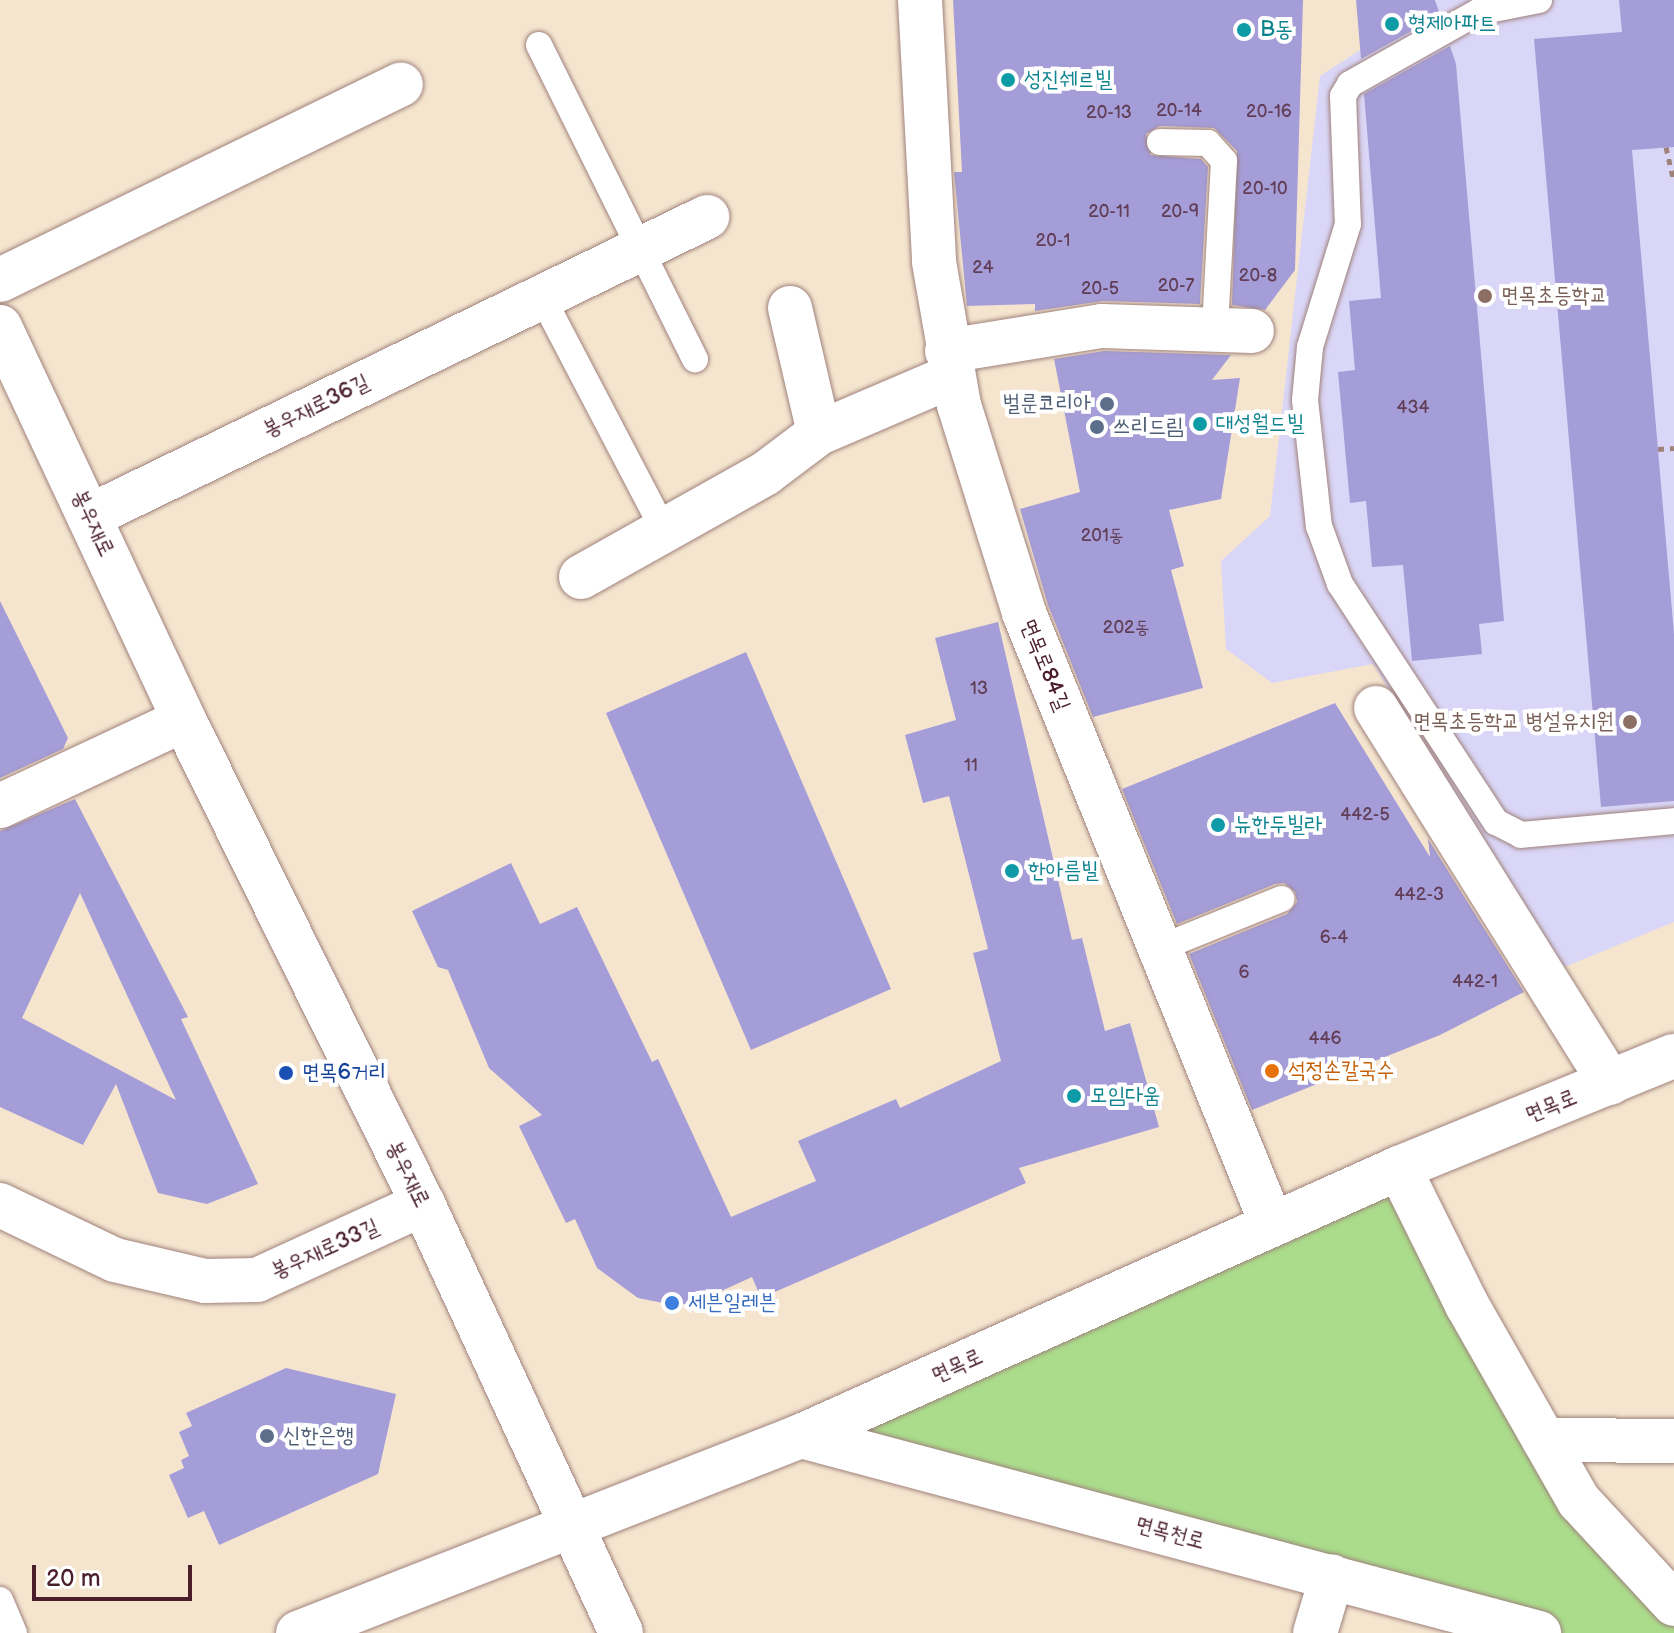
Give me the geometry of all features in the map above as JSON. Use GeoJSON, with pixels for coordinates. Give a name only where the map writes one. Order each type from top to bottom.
{"type":"FeatureCollection","features":[{"type":"Feature","properties":{"kind":"street","name":"면목로84길"},"geometry":{"type":"LineString","coordinates":[[920,0],[930,217],[950,363],[1024,613],[1272,1225]]}},
{"type":"Feature","properties":{"kind":"street"},"geometry":{"type":"LineString","coordinates":[[0,280],[401,84]]}},
{"type":"Feature","properties":{"kind":"street","name":"봉우재로36길"},"geometry":{"type":"LineString","coordinates":[[90,516],[707,217]]}},
{"type":"Feature","properties":{"kind":"street"},"geometry":{"type":"LineString","coordinates":[[790,308],[819,433]]}},
{"type":"Feature","properties":{"kind":"street","name":"봉우재로"},"geometry":{"type":"LineString","coordinates":[[0,327],[184,720],[423,1204],[569,1527],[621,1633]]}},
{"type":"Feature","properties":{"kind":"street"},"geometry":{"type":"LineString","coordinates":[[581,577],[766,473],[819,433],[950,363],[1091,327],[1233,330]]}},
{"type":"Feature","properties":{"kind":"street"},"geometry":{"type":"LineString","coordinates":[[1376,708],[1610,1083]]}},
{"type":"Feature","properties":{"kind":"street"},"geometry":{"type":"LineString","coordinates":[[0,806],[184,720]]}},
{"type":"Feature","properties":{"kind":"street","name":"면목로"},"geometry":{"type":"LineString","coordinates":[[298,1633],[801,1436],[1399,1168],[1674,1056]]}},
{"type":"Feature","properties":{"kind":"street"},"geometry":{"type":"LineString","coordinates":[[1399,1168],[1467,1305],[1579,1501],[1674,1604]]}},
{"type":"Feature","properties":{"kind":"street","name":"봉우재로33길"},"geometry":{"type":"LineString","coordinates":[[2,1210],[115,1260],[205,1281],[257,1280],[423,1204]]}},
{"type":"Feature","properties":{"kind":"street","name":"면목천로"},"geometry":{"type":"LineString","coordinates":[[801,1436],[1539,1633]]}},
{"type":"Feature","properties":{"kind":"street"},"geometry":{"type":"LineString","coordinates":[[1544,1440],[1674,1441]]}},
{"type":"Feature","properties":{"kind":"street"},"geometry":{"type":"LineString","coordinates":[[1315,1633],[1332,1576]]}},
{"type":"Feature","properties":{"kind":"lane"},"geometry":{"type":"LineString","coordinates":[[1539,0],[1478,12],[1350,84],[1343,96],[1348,224],[1310,347],[1305,400],[1317,515],[1322,544],[1340,584],[1496,822],[1521,835],[1674,821]]}},
{"type":"Feature","properties":{"kind":"lane"},"geometry":{"type":"LineString","coordinates":[[539,45],[695,359]]}},
{"type":"Feature","properties":{"kind":"lane"},"geometry":{"type":"LineString","coordinates":[[1160,142],[1208,143],[1224,161],[1233,330]]}},
{"type":"Feature","properties":{"kind":"lane"},"geometry":{"type":"LineString","coordinates":[[542,297],[664,530]]}},
{"type":"Feature","properties":{"kind":"lane"},"geometry":{"type":"LineString","coordinates":[[1160,948],[1281,899]]}},
{"type":"Feature","properties":{"kind":"lane"},"geometry":{"type":"LineString","coordinates":[[0,1600],[14,1633]]}},
{"type":"Feature","properties":{"kind":"path"},"geometry":{"type":"LineString","coordinates":[[1666,147],[1674,181]]}},
{"type":"Feature","properties":{"kind":"path"},"geometry":{"type":"LineString","coordinates":[[1658,449],[1674,448]]}},
{"type":"Feature","properties":{"kind":"shaded area","name":"면목초등학교"},"geometry":{"type":"Polygon","coordinates":[[[1437,0],[1674,0],[1674,922],[1562,968],[1373,664],[1272,683],[1226,649],[1221,561],[1270,516],[1320,76],[1437,0]]]}},
{"type":"Feature","properties":{"kind":"green space"},"geometry":{"type":"Polygon","coordinates":[[[1399,1168],[1544,1440],[1674,1604],[1674,1633],[1538,1633],[801,1436],[1399,1168]]]}},
{"type":"Feature","properties":{"kind":"building"},"geometry":{"type":"Polygon","coordinates":[[[953,0],[1303,0],[1295,270],[1265,310],[1232,305],[1237,151],[1214,128],[1160,126],[1146,134],[1151,155],[1201,159],[1208,167],[1200,304],[1103,301],[1035,311],[1035,304],[967,306],[954,172],[962,172],[953,0]]]}},
{"type":"Feature","properties":{"kind":"building","name":"형제아파트"},"geometry":{"type":"Polygon","coordinates":[[[1356,0],[1435,0],[1440,15],[1361,59],[1356,0]]]}},
{"type":"Feature","properties":{"kind":"building"},"geometry":{"type":"Polygon","coordinates":[[[1619,0],[1674,0],[1674,147],[1632,150],[1674,634],[1674,801],[1601,807],[1534,39],[1622,32],[1619,0]]]}},
{"type":"Feature","properties":{"kind":"building"},"geometry":{"type":"Polygon","coordinates":[[[1450,46],[1456,64],[1504,621],[1479,624],[1482,654],[1412,661],[1403,565],[1372,567],[1366,501],[1350,503],[1338,372],[1355,370],[1349,301],[1381,298],[1364,94],[1450,46]]]}},
{"type":"Feature","properties":{"kind":"building"},"geometry":{"type":"Polygon","coordinates":[[[1104,351],[1231,355],[1212,380],[1240,378],[1221,499],[1169,510],[1184,566],[1171,570],[1203,688],[1093,717],[1048,605],[1020,509],[1080,492],[1054,359],[1104,351]]]}},
{"type":"Feature","properties":{"kind":"building"},"geometry":{"type":"Polygon","coordinates":[[[0,601],[68,738],[63,749],[0,778],[0,601]]]}},
{"type":"Feature","properties":{"kind":"building"},"geometry":{"type":"Polygon","coordinates":[[[998,622],[1072,940],[1082,938],[1105,1031],[1130,1023],[1159,1127],[1019,1168],[1026,1183],[761,1298],[752,1277],[695,1303],[673,1305],[638,1298],[597,1268],[575,1219],[566,1223],[519,1126],[542,1115],[489,1068],[448,970],[438,967],[412,911],[511,863],[540,924],[577,907],[652,1062],[658,1059],[731,1217],[816,1181],[798,1141],[896,1099],[900,1108],[1001,1061],[973,953],[988,949],[949,796],[923,803],[905,735],[956,720],[935,638],[998,622]]]}},
{"type":"Feature","properties":{"kind":"building"},"geometry":{"type":"Polygon","coordinates":[[[746,652],[891,989],[751,1050],[606,713],[746,652]]]}},
{"type":"Feature","properties":{"kind":"building"},"geometry":{"type":"Polygon","coordinates":[[[1335,703],[1430,857],[1428,839],[1524,992],[1440,1035],[1252,1110],[1189,954],[1287,914],[1297,902],[1295,892],[1284,883],[1275,884],[1177,924],[1122,789],[1335,703]]]}},
{"type":"Feature","properties":{"kind":"building"},"geometry":{"type":"Polygon","coordinates":[[[75,799],[188,1017],[181,1019],[258,1184],[207,1204],[158,1193],[116,1084],[83,1145],[0,1107],[0,831],[75,799]],[[80,893],[22,1018],[176,1100],[80,893]]]}},
{"type":"Feature","properties":{"kind":"building"},"geometry":{"type":"Polygon","coordinates":[[[286,1368],[396,1394],[378,1474],[219,1545],[204,1511],[188,1518],[169,1475],[184,1468],[181,1460],[189,1456],[179,1432],[192,1426],[186,1413],[286,1368]]]}},
{"type":"Feature","properties":{"kind":"place","name":"형제아파트"},"geometry":{"type":"Point","coordinates":[1392,24]}},
{"type":"Feature","properties":{"kind":"place","name":"B동"},"geometry":{"type":"Point","coordinates":[1244,30]}},
{"type":"Feature","properties":{"kind":"place","name":"성진쉐르빌"},"geometry":{"type":"Point","coordinates":[1008,80]}},
{"type":"Feature","properties":{"kind":"place","name":"면목초등학교"},"geometry":{"type":"Point","coordinates":[1485,296]}},
{"type":"Feature","properties":{"kind":"place","name":"벌룬코리아"},"geometry":{"type":"Point","coordinates":[1107,404]}},
{"type":"Feature","properties":{"kind":"place","name":"대성월드빌"},"geometry":{"type":"Point","coordinates":[1200,424]}},
{"type":"Feature","properties":{"kind":"place","name":"쓰리드림"},"geometry":{"type":"Point","coordinates":[1097,427]}},
{"type":"Feature","properties":{"kind":"place","name":"면목초등학교 병설유치원"},"geometry":{"type":"Point","coordinates":[1630,722]}},
{"type":"Feature","properties":{"kind":"place","name":"뉴한두빌라"},"geometry":{"type":"Point","coordinates":[1218,825]}},
{"type":"Feature","properties":{"kind":"place","name":"한아름빌"},"geometry":{"type":"Point","coordinates":[1012,871]}},
{"type":"Feature","properties":{"kind":"place","name":"석정손칼국수"},"geometry":{"type":"Point","coordinates":[1272,1071]}},
{"type":"Feature","properties":{"kind":"place","name":"면목6거리"},"geometry":{"type":"Point","coordinates":[286,1073]}},
{"type":"Feature","properties":{"kind":"place","name":"모임다움"},"geometry":{"type":"Point","coordinates":[1074,1096]}},
{"type":"Feature","properties":{"kind":"place","name":"세븐일레븐"},"geometry":{"type":"Point","coordinates":[672,1303]}},
{"type":"Feature","properties":{"kind":"place","name":"신한은행"},"geometry":{"type":"Point","coordinates":[267,1436]}}]}
